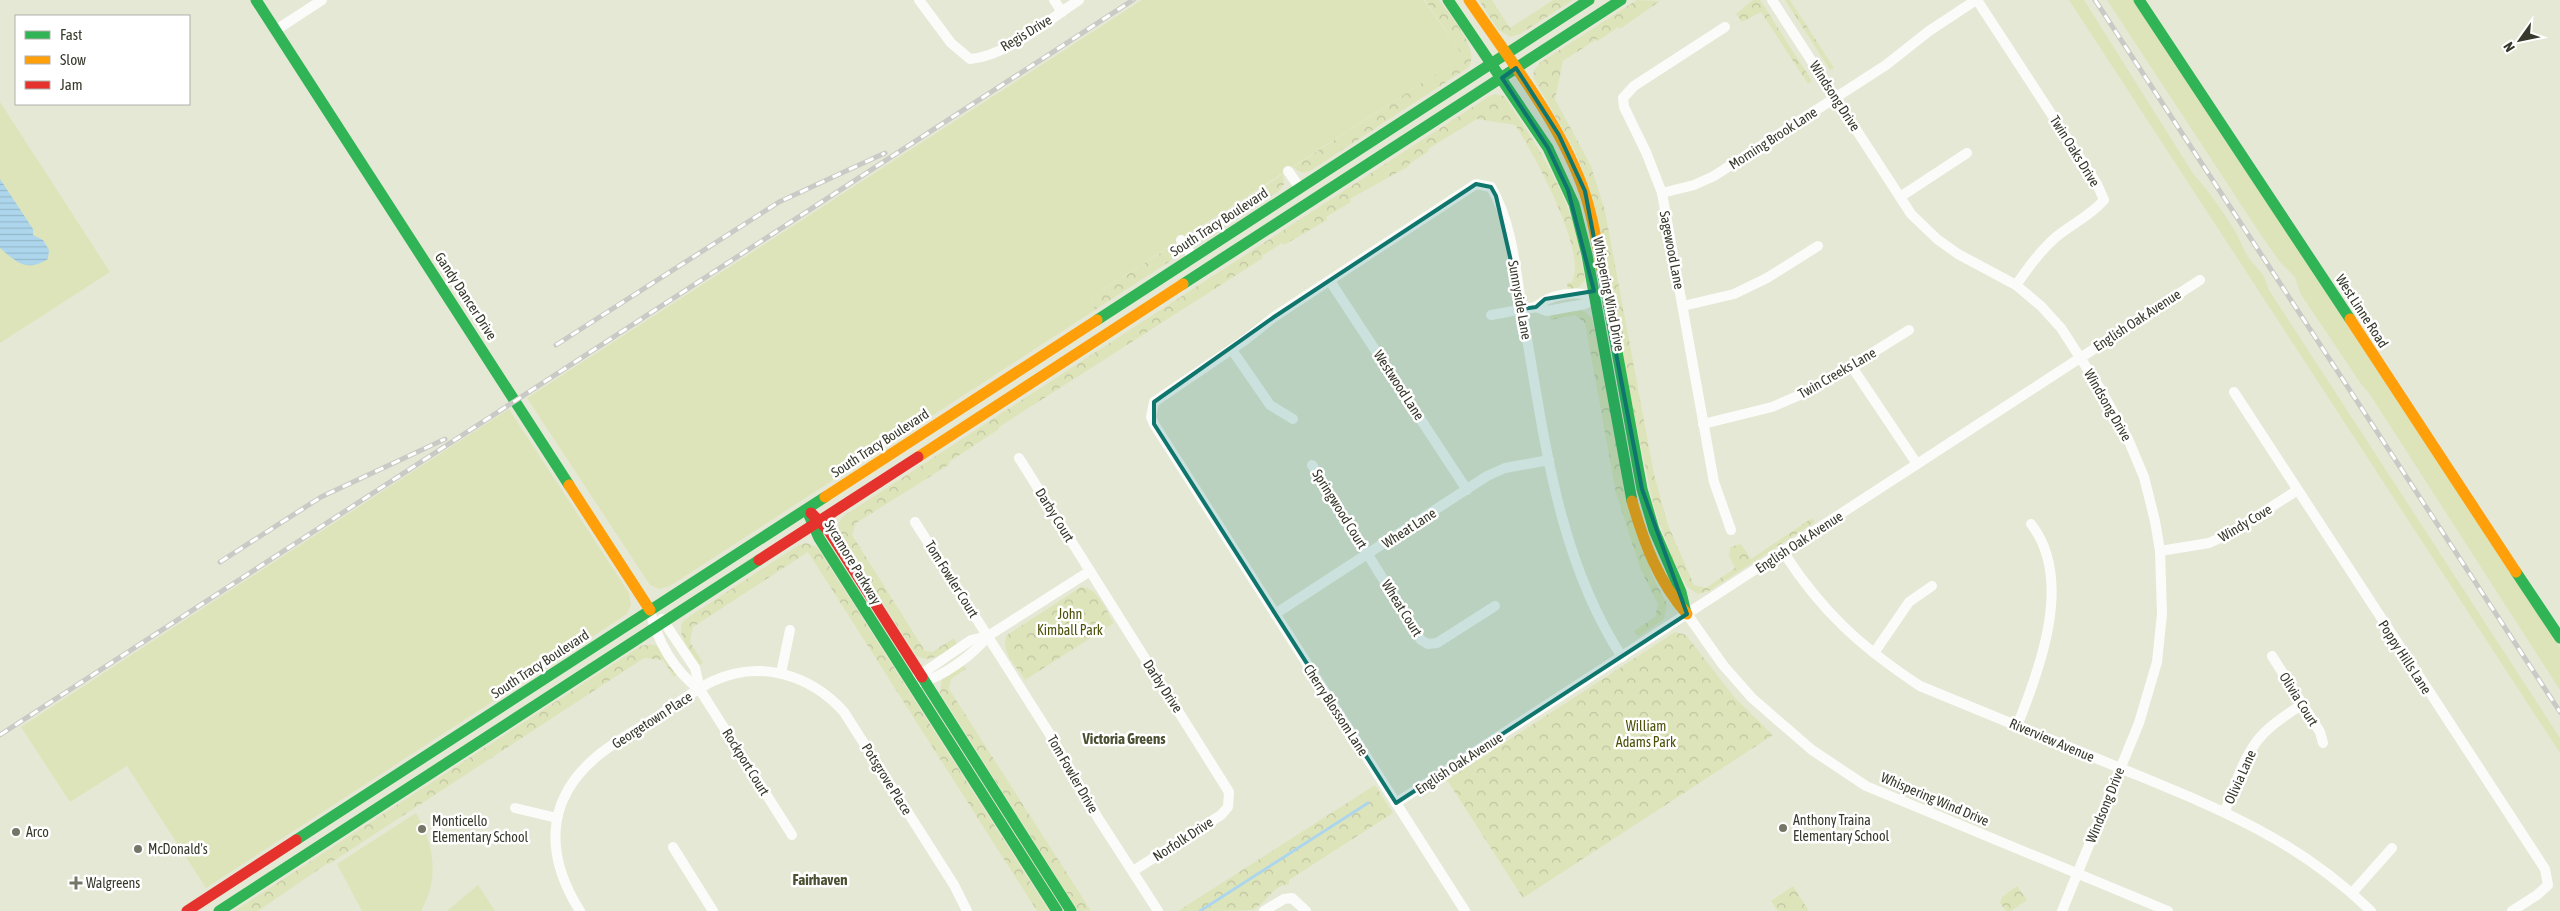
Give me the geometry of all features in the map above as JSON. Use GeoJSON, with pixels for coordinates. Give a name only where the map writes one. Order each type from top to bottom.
{"type":"FeatureCollection","features":[{"type":"Feature","properties":{"kind":"main road","name":"Gandy Dancer Drive"},"geometry":{"type":"LineString","coordinates":[[256,0],[650,610]]}},
{"type":"Feature","properties":{"kind":"main road","name":"Whispering Wind Drive"},"geometry":{"type":"LineString","coordinates":[[1448,0],[1548,148],[1568,190],[1585,242],[1628,480],[1635,509],[1670,598],[1686,614]]}},
{"type":"Feature","properties":{"kind":"main road","name":"Whispering Wind Drive"},"geometry":{"type":"LineString","coordinates":[[1469,0],[1559,135],[1581,180],[1594,225],[1642,490],[1662,552],[1681,592],[1686,614]]}},
{"type":"Feature","properties":{"kind":"main road","name":"South Tracy Boulevard"},"geometry":{"type":"LineString","coordinates":[[187,911],[1589,0]]}},
{"type":"Feature","properties":{"kind":"main road"},"geometry":{"type":"LineString","coordinates":[[219,911],[1621,0]]}},
{"type":"Feature","properties":{"kind":"main road","name":"West Linne Road"},"geometry":{"type":"LineString","coordinates":[[2139,0],[2560,638]]}},
{"type":"Feature","properties":{"kind":"main road","name":"Sycamore Parkway"},"geometry":{"type":"LineString","coordinates":[[806,508],[922,678],[1071,911]]}},
{"type":"Feature","properties":{"kind":"main road","name":"Sycamore Parkway"},"geometry":{"type":"LineString","coordinates":[[816,523],[912,684],[1057,911]]}},
{"type":"Feature","properties":{"kind":"street"},"geometry":{"type":"LineString","coordinates":[[276,30],[322,0]]}},
{"type":"Feature","properties":{"kind":"street","name":"Regis Drive"},"geometry":{"type":"LineString","coordinates":[[919,0],[951,43],[970,59],[982,58],[1022,39],[1079,0]]}},
{"type":"Feature","properties":{"kind":"street"},"geometry":{"type":"LineString","coordinates":[[1054,0],[1062,12]]}},
{"type":"Feature","properties":{"kind":"street","name":"Windsong Drive"},"geometry":{"type":"LineString","coordinates":[[1772,0],[1911,214],[1936,239],[1958,254],[2016,285],[2041,306],[2061,328],[2101,390],[2137,459],[2153,512],[2160,551],[2162,614],[2157,662],[2139,722],[2062,911]]}},
{"type":"Feature","properties":{"kind":"street","name":"Morning Brook Lane"},"geometry":{"type":"LineString","coordinates":[[1662,193],[1694,185],[1714,176],[1895,58],[1929,31],[1976,0]]}},
{"type":"Feature","properties":{"kind":"street","name":"Twin Oaks Drive"},"geometry":{"type":"LineString","coordinates":[[1976,0],[2097,184],[2104,200],[2093,213],[2057,236],[2042,250],[2016,285]]}},
{"type":"Feature","properties":{"kind":"street","name":"Sagewood Lane"},"geometry":{"type":"LineString","coordinates":[[1725,27],[1634,86],[1623,98],[1624,107],[1646,152],[1662,193],[1714,482],[1731,530]]}},
{"type":"Feature","properties":{"kind":"street"},"geometry":{"type":"LineString","coordinates":[[1900,197],[1967,154]]}},
{"type":"Feature","properties":{"kind":"street"},"geometry":{"type":"LineString","coordinates":[[1288,171],[1300,188]]}},
{"type":"Feature","properties":{"kind":"street","name":"Sunnyside Lane"},"geometry":{"type":"LineString","coordinates":[[1232,350],[1274,318],[1476,184],[1490,187],[1496,196],[1517,276],[1549,460],[1569,543],[1583,582],[1603,624],[1622,657]]}},
{"type":"Feature","properties":{"kind":"street"},"geometry":{"type":"LineString","coordinates":[[1181,240],[1193,258]]}},
{"type":"Feature","properties":{"kind":"street"},"geometry":{"type":"LineString","coordinates":[[1683,306],[1734,294],[1767,278],[1818,246]]}},
{"type":"Feature","properties":{"kind":"street","name":"English Oak Avenue"},"geometry":{"type":"LineString","coordinates":[[1396,803],[1686,614],[1784,553],[2200,280]]}},
{"type":"Feature","properties":{"kind":"street","name":"Westwood Lane"},"geometry":{"type":"LineString","coordinates":[[1330,281],[1467,490]]}},
{"type":"Feature","properties":{"kind":"street"},"geometry":{"type":"LineString","coordinates":[[1491,315],[1536,307],[1545,299],[1583,292],[1595,297],[1607,295]]}},
{"type":"Feature","properties":{"kind":"street","name":"Twin Creeks Lane"},"geometry":{"type":"LineString","coordinates":[[1703,424],[1772,407],[1814,389],[1909,330]]}},
{"type":"Feature","properties":{"kind":"street"},"geometry":{"type":"LineString","coordinates":[[1232,350],[1270,405],[1293,419]]}},
{"type":"Feature","properties":{"kind":"street","name":"Cherry Blossom Lane"},"geometry":{"type":"LineString","coordinates":[[1232,350],[1160,396],[1152,409],[1154,424],[1465,911]]}},
{"type":"Feature","properties":{"kind":"street"},"geometry":{"type":"LineString","coordinates":[[1852,367],[1917,464]]}},
{"type":"Feature","properties":{"kind":"street","name":"Poppy Hills Lane"},"geometry":{"type":"LineString","coordinates":[[2234,392],[2296,491],[2545,869],[2548,885],[2537,895],[2512,911]]}},
{"type":"Feature","properties":{"kind":"street","name":"Darby Court"},"geometry":{"type":"LineString","coordinates":[[1019,458],[1090,572]]}},
{"type":"Feature","properties":{"kind":"street","name":"Wheat Lane"},"geometry":{"type":"LineString","coordinates":[[1276,614],[1467,490],[1505,468],[1549,460]]}},
{"type":"Feature","properties":{"kind":"street","name":"Springwood Court"},"geometry":{"type":"LineString","coordinates":[[1312,465],[1368,554]]}},
{"type":"Feature","properties":{"kind":"street","name":"Windy Cove"},"geometry":{"type":"LineString","coordinates":[[2160,551],[2209,543],[2231,533],[2296,491]]}},
{"type":"Feature","properties":{"kind":"street","name":"Tom Fowler Court"},"geometry":{"type":"LineString","coordinates":[[915,522],[988,636]]}},
{"type":"Feature","properties":{"kind":"street"},"geometry":{"type":"LineString","coordinates":[[2017,726],[2036,679],[2045,644],[2051,588],[2046,550],[2040,536],[2031,524]]}},
{"type":"Feature","properties":{"kind":"street","name":"Riverview Avenue"},"geometry":{"type":"LineString","coordinates":[[1784,553],[1820,603],[1842,627],[1920,686],[2225,811],[2299,852],[2352,893],[2371,911]]}},
{"type":"Feature","properties":{"kind":"street","name":"Wheat Court"},"geometry":{"type":"LineString","coordinates":[[1368,554],[1421,640],[1428,644],[1437,643],[1495,606]]}},
{"type":"Feature","properties":{"kind":"street"},"geometry":{"type":"LineString","coordinates":[[912,684],[978,650],[988,636],[1090,572]]}},
{"type":"Feature","properties":{"kind":"street","name":"Darby Drive"},"geometry":{"type":"LineString","coordinates":[[1090,572],[1227,786],[1229,802]]}},
{"type":"Feature","properties":{"kind":"street"},"geometry":{"type":"LineString","coordinates":[[1874,653],[1909,602],[1932,586]]}},
{"type":"Feature","properties":{"kind":"street"},"geometry":{"type":"LineString","coordinates":[[650,610],[664,621],[695,668],[700,690]]}},
{"type":"Feature","properties":{"kind":"street"},"geometry":{"type":"LineString","coordinates":[[650,610],[654,628],[682,676],[700,690]]}},
{"type":"Feature","properties":{"kind":"street","name":"Whispering Wind Drive"},"geometry":{"type":"LineString","coordinates":[[1686,614],[1723,665],[1744,690],[1784,728],[1812,750],[1866,786],[2077,875],[2168,911]]}},
{"type":"Feature","properties":{"kind":"street"},"geometry":{"type":"LineString","coordinates":[[781,673],[790,630]]}},
{"type":"Feature","properties":{"kind":"street","name":"Tom Fowler Drive"},"geometry":{"type":"LineString","coordinates":[[988,636],[1158,911]]}},
{"type":"Feature","properties":{"kind":"street","name":"Olivia Court"},"geometry":{"type":"LineString","coordinates":[[2272,656],[2320,732],[2323,743]]}},
{"type":"Feature","properties":{"kind":"street","name":"Georgetown Place"},"geometry":{"type":"LineString","coordinates":[[557,818],[572,783],[596,756],[714,680],[734,674],[757,671],[781,673]]}},
{"type":"Feature","properties":{"kind":"street","name":"Potsgrove Place"},"geometry":{"type":"LineString","coordinates":[[781,673],[814,686],[844,712],[954,885],[967,911]]}},
{"type":"Feature","properties":{"kind":"street","name":"Rockport Court"},"geometry":{"type":"LineString","coordinates":[[700,690],[792,835]]}},
{"type":"Feature","properties":{"kind":"street","name":"Olivia Lane"},"geometry":{"type":"LineString","coordinates":[[2225,811],[2247,757],[2257,741],[2269,728],[2302,704]]}},
{"type":"Feature","properties":{"kind":"street","name":"Norfolk Drive"},"geometry":{"type":"LineString","coordinates":[[1133,871],[1221,815],[1229,802]]}},
{"type":"Feature","properties":{"kind":"street"},"geometry":{"type":"LineString","coordinates":[[515,808],[557,818],[555,831],[558,861],[567,888],[580,911]]}},
{"type":"Feature","properties":{"kind":"street"},"geometry":{"type":"LineString","coordinates":[[673,848],[713,911]]}},
{"type":"Feature","properties":{"kind":"street"},"geometry":{"type":"LineString","coordinates":[[2352,893],[2392,848]]}},
{"type":"Feature","properties":{"kind":"street"},"geometry":{"type":"LineString","coordinates":[[1264,911],[1277,902],[1292,898],[1306,911]]}},
{"type":"Feature","properties":{"kind":"highlighted area"},"geometry":{"type":"Polygon","coordinates":[[[1516,68],[1559,135],[1585,191],[1642,489],[1687,614],[1396,803],[1154,424],[1154,402],[1274,317],[1476,184],[1491,187],[1496,196],[1522,309],[1536,307],[1545,299],[1594,291],[1568,190],[1548,148],[1502,78],[1516,68]]]}},
{"type":"Feature","properties":{"kind":"green space"},"geometry":{"type":"Polygon","coordinates":[[[1142,0],[1424,0],[1461,53],[1460,58],[1090,298],[1095,310],[670,586],[659,589],[650,585],[527,398],[1142,0]]]}},
{"type":"Feature","properties":{"kind":"green space"},"geometry":{"type":"Polygon","coordinates":[[[1425,0],[1439,0],[1462,32],[1470,51],[1471,60],[1469,67],[1310,171],[1303,172],[1295,169],[1293,167],[1460,58],[1461,53],[1425,0]]]}},
{"type":"Feature","properties":{"kind":"green space"},"geometry":{"type":"Polygon","coordinates":[[[1479,0],[1492,0],[1510,28],[1553,0],[1573,0],[1520,34],[1510,37],[1498,30],[1479,0]]]}},
{"type":"Feature","properties":{"kind":"green space"},"geometry":{"type":"Polygon","coordinates":[[[1637,0],[1660,1],[1620,29],[1618,27],[1563,61],[1555,99],[1591,166],[1605,211],[1654,474],[1668,525],[1694,585],[1706,588],[1735,568],[1729,556],[1730,547],[1741,544],[1751,559],[1812,518],[1815,522],[1709,591],[1698,594],[1687,587],[1674,562],[1654,508],[1582,168],[1573,148],[1533,77],[1534,70],[1541,62],[1637,0]]]}},
{"type":"Feature","properties":{"kind":"green space"},"geometry":{"type":"Polygon","coordinates":[[[1753,0],[1760,0],[1812,81],[1808,84],[1761,12],[1742,22],[1736,14],[1753,0]]]}},
{"type":"Feature","properties":{"kind":"green space"},"geometry":{"type":"Polygon","coordinates":[[[1785,0],[1790,0],[1834,68],[1830,70],[1785,0]]]}},
{"type":"Feature","properties":{"kind":"green space"},"geometry":{"type":"Polygon","coordinates":[[[2069,0],[2084,0],[2194,175],[2226,217],[2247,255],[2263,275],[2269,290],[2560,738],[2560,753],[2069,0]]]}},
{"type":"Feature","properties":{"kind":"green space"},"geometry":{"type":"Polygon","coordinates":[[[2107,0],[2133,0],[2560,647],[2560,690],[2369,393],[2300,293],[2295,277],[2280,262],[2259,232],[2107,0]]]}},
{"type":"Feature","properties":{"kind":"green space"},"geometry":{"type":"Polygon","coordinates":[[[1495,94],[1504,96],[1551,171],[1566,203],[1576,235],[1585,280],[1579,287],[1568,291],[1567,283],[1572,282],[1575,268],[1566,226],[1545,179],[1523,138],[1515,125],[1477,119],[1428,149],[1429,151],[1409,164],[1409,166],[1350,199],[1351,202],[1326,217],[1327,220],[1284,245],[1282,243],[1262,256],[1263,258],[999,427],[999,429],[949,462],[950,464],[856,523],[852,535],[925,651],[932,652],[954,638],[957,644],[932,658],[927,659],[916,655],[838,533],[842,517],[1495,94]]]}},
{"type":"Feature","properties":{"kind":"green space"},"geometry":{"type":"Polygon","coordinates":[[[0,102],[110,272],[0,343],[0,102]]]}},
{"type":"Feature","properties":{"kind":"green space"},"geometry":{"type":"Polygon","coordinates":[[[1283,174],[1284,184],[1279,191],[1203,241],[1195,242],[1187,237],[1283,174]]]}},
{"type":"Feature","properties":{"kind":"green space"},"geometry":{"type":"Polygon","coordinates":[[[1176,243],[1177,254],[1172,260],[1095,310],[1090,298],[1176,243]]]}},
{"type":"Feature","properties":{"kind":"green space"},"geometry":{"type":"Polygon","coordinates":[[[1582,310],[1592,318],[1651,573],[1667,604],[1664,619],[1638,637],[1634,631],[1655,617],[1658,604],[1640,568],[1616,493],[1585,323],[1575,315],[1551,320],[1550,315],[1582,310]]]}},
{"type":"Feature","properties":{"kind":"green space"},"geometry":{"type":"Polygon","coordinates":[[[509,409],[629,593],[631,605],[627,614],[206,888],[127,766],[70,802],[21,727],[509,409]]]}},
{"type":"Feature","properties":{"kind":"green space"},"geometry":{"type":"Polygon","coordinates":[[[806,543],[817,547],[1049,911],[1037,911],[808,552],[693,627],[690,642],[703,663],[700,665],[685,643],[681,632],[684,620],[797,546],[806,543]]]}},
{"type":"Feature","properties":{"kind":"green space","name":"John Kimball Park"},"geometry":{"type":"Polygon","coordinates":[[[1081,587],[1087,588],[1097,595],[1114,623],[1025,680],[1005,647],[1007,635],[1081,587]]]}},
{"type":"Feature","properties":{"kind":"green space","name":"William Adams Park"},"geometry":{"type":"Polygon","coordinates":[[[1675,632],[1686,635],[1735,698],[1773,735],[1523,898],[1447,780],[1675,632]]]}},
{"type":"Feature","properties":{"kind":"green space"},"geometry":{"type":"Polygon","coordinates":[[[651,644],[660,647],[678,674],[674,677],[663,660],[644,658],[328,863],[258,911],[234,911],[641,646],[651,644]]]}},
{"type":"Feature","properties":{"kind":"green space"},"geometry":{"type":"Polygon","coordinates":[[[963,665],[966,669],[951,679],[949,689],[1091,911],[1078,911],[940,693],[942,680],[963,665]]]}},
{"type":"Feature","properties":{"kind":"green space"},"geometry":{"type":"Polygon","coordinates":[[[1375,785],[1393,813],[1289,880],[1289,884],[1278,888],[1257,907],[1252,910],[1178,911],[1375,785]]]}},
{"type":"Feature","properties":{"kind":"green space"},"geometry":{"type":"Polygon","coordinates":[[[416,813],[431,849],[433,873],[431,886],[421,911],[362,911],[337,864],[416,813]]]}},
{"type":"Feature","properties":{"kind":"green space"},"geometry":{"type":"Polygon","coordinates":[[[478,885],[495,911],[447,911],[478,885]]]}},
{"type":"Feature","properties":{"kind":"green space"},"geometry":{"type":"Polygon","coordinates":[[[1793,886],[1809,911],[1778,911],[1771,901],[1793,886]]]}},
{"type":"Feature","properties":{"kind":"green space"},"geometry":{"type":"Polygon","coordinates":[[[2017,886],[2027,900],[2011,911],[2006,911],[2000,903],[2002,897],[2017,886]]]}},
{"type":"Feature","properties":{"kind":"water"},"geometry":{"type":"Polygon","coordinates":[[[0,179],[33,229],[33,235],[43,240],[49,250],[48,259],[41,263],[34,265],[22,264],[0,248],[0,179]]]}},
{"type":"Feature","properties":{"kind":"waterway"},"geometry":{"type":"LineString","coordinates":[[1200,911],[1368,803]]}},
{"type":"Feature","properties":{"kind":"railway"},"geometry":{"type":"LineString","coordinates":[[0,735],[1133,0]]}},
{"type":"Feature","properties":{"kind":"railway"},"geometry":{"type":"LineString","coordinates":[[2095,0],[2560,712]]}},
{"type":"Feature","properties":{"kind":"railway"},"geometry":{"type":"LineString","coordinates":[[556,345],[779,202],[885,153]]}},
{"type":"Feature","properties":{"kind":"railway"},"geometry":{"type":"LineString","coordinates":[[220,562],[321,497],[445,439]]}},
{"type":"Feature","properties":{"kind":"traffic: fast"},"geometry":{"type":"LineString","coordinates":[[256,0],[569,485]]}},
{"type":"Feature","properties":{"kind":"traffic: fast"},"geometry":{"type":"LineString","coordinates":[[1448,0],[1548,148],[1574,204],[1587,255],[1632,501]]}},
{"type":"Feature","properties":{"kind":"traffic: fast"},"geometry":{"type":"LineString","coordinates":[[1097,320],[1589,0]]}},
{"type":"Feature","properties":{"kind":"traffic: fast"},"geometry":{"type":"LineString","coordinates":[[1183,284],[1621,0]]}},
{"type":"Feature","properties":{"kind":"traffic: fast"},"geometry":{"type":"LineString","coordinates":[[2139,0],[2350,319]]}},
{"type":"Feature","properties":{"kind":"traffic: fast"},"geometry":{"type":"LineString","coordinates":[[1602,269],[1642,489],[1654,530],[1681,592],[1686,613]]}},
{"type":"Feature","properties":{"kind":"traffic: fast"},"geometry":{"type":"LineString","coordinates":[[296,840],[825,497]]}},
{"type":"Feature","properties":{"kind":"traffic: fast"},"geometry":{"type":"LineString","coordinates":[[809,515],[819,538],[1057,911]]}},
{"type":"Feature","properties":{"kind":"traffic: fast"},"geometry":{"type":"LineString","coordinates":[[219,911],[759,560]]}},
{"type":"Feature","properties":{"kind":"traffic: fast"},"geometry":{"type":"LineString","coordinates":[[2516,572],[2560,638]]}},
{"type":"Feature","properties":{"kind":"traffic: fast"},"geometry":{"type":"LineString","coordinates":[[922,677],[1071,911]]}},
{"type":"Feature","properties":{"kind":"traffic: slow"},"geometry":{"type":"LineString","coordinates":[[1469,0],[1534,94],[1563,142],[1585,194],[1593,222],[1602,269]]}},
{"type":"Feature","properties":{"kind":"traffic: slow"},"geometry":{"type":"LineString","coordinates":[[918,457],[1183,284]]}},
{"type":"Feature","properties":{"kind":"traffic: slow"},"geometry":{"type":"LineString","coordinates":[[2350,319],[2516,572]]}},
{"type":"Feature","properties":{"kind":"traffic: slow"},"geometry":{"type":"LineString","coordinates":[[825,497],[1097,320]]}},
{"type":"Feature","properties":{"kind":"traffic: slow"},"geometry":{"type":"LineString","coordinates":[[569,485],[650,610]]}},
{"type":"Feature","properties":{"kind":"traffic: slow"},"geometry":{"type":"LineString","coordinates":[[1632,501],[1653,561],[1668,588],[1687,614]]}},
{"type":"Feature","properties":{"kind":"traffic: jam"},"geometry":{"type":"LineString","coordinates":[[759,560],[918,457]]}},
{"type":"Feature","properties":{"kind":"traffic: jam"},"geometry":{"type":"LineString","coordinates":[[811,513],[829,531],[922,677]]}},
{"type":"Feature","properties":{"kind":"traffic: jam"},"geometry":{"type":"LineString","coordinates":[[187,911],[296,840]]}},
{"type":"Feature","properties":{"kind":"place","name":"Anthony Traina Elementary School"},"geometry":{"type":"Point","coordinates":[1783,828]}},
{"type":"Feature","properties":{"kind":"place","name":"Monticello Elementary School"},"geometry":{"type":"Point","coordinates":[422,829]}},
{"type":"Feature","properties":{"kind":"place","name":"Arco"},"geometry":{"type":"Point","coordinates":[16,832]}},
{"type":"Feature","properties":{"kind":"place","name":"McDonald's"},"geometry":{"type":"Point","coordinates":[138,849]}},
{"type":"Feature","properties":{"kind":"place","name":"Walgreens"},"geometry":{"type":"Point","coordinates":[76,883]}},
{"type":"Feature","properties":{"kind":"district","name":"Victoria Greens"},"geometry":{"type":"Point","coordinates":[1124,739]}},
{"type":"Feature","properties":{"kind":"district","name":"Fairhaven"},"geometry":{"type":"Point","coordinates":[820,880]}}]}
